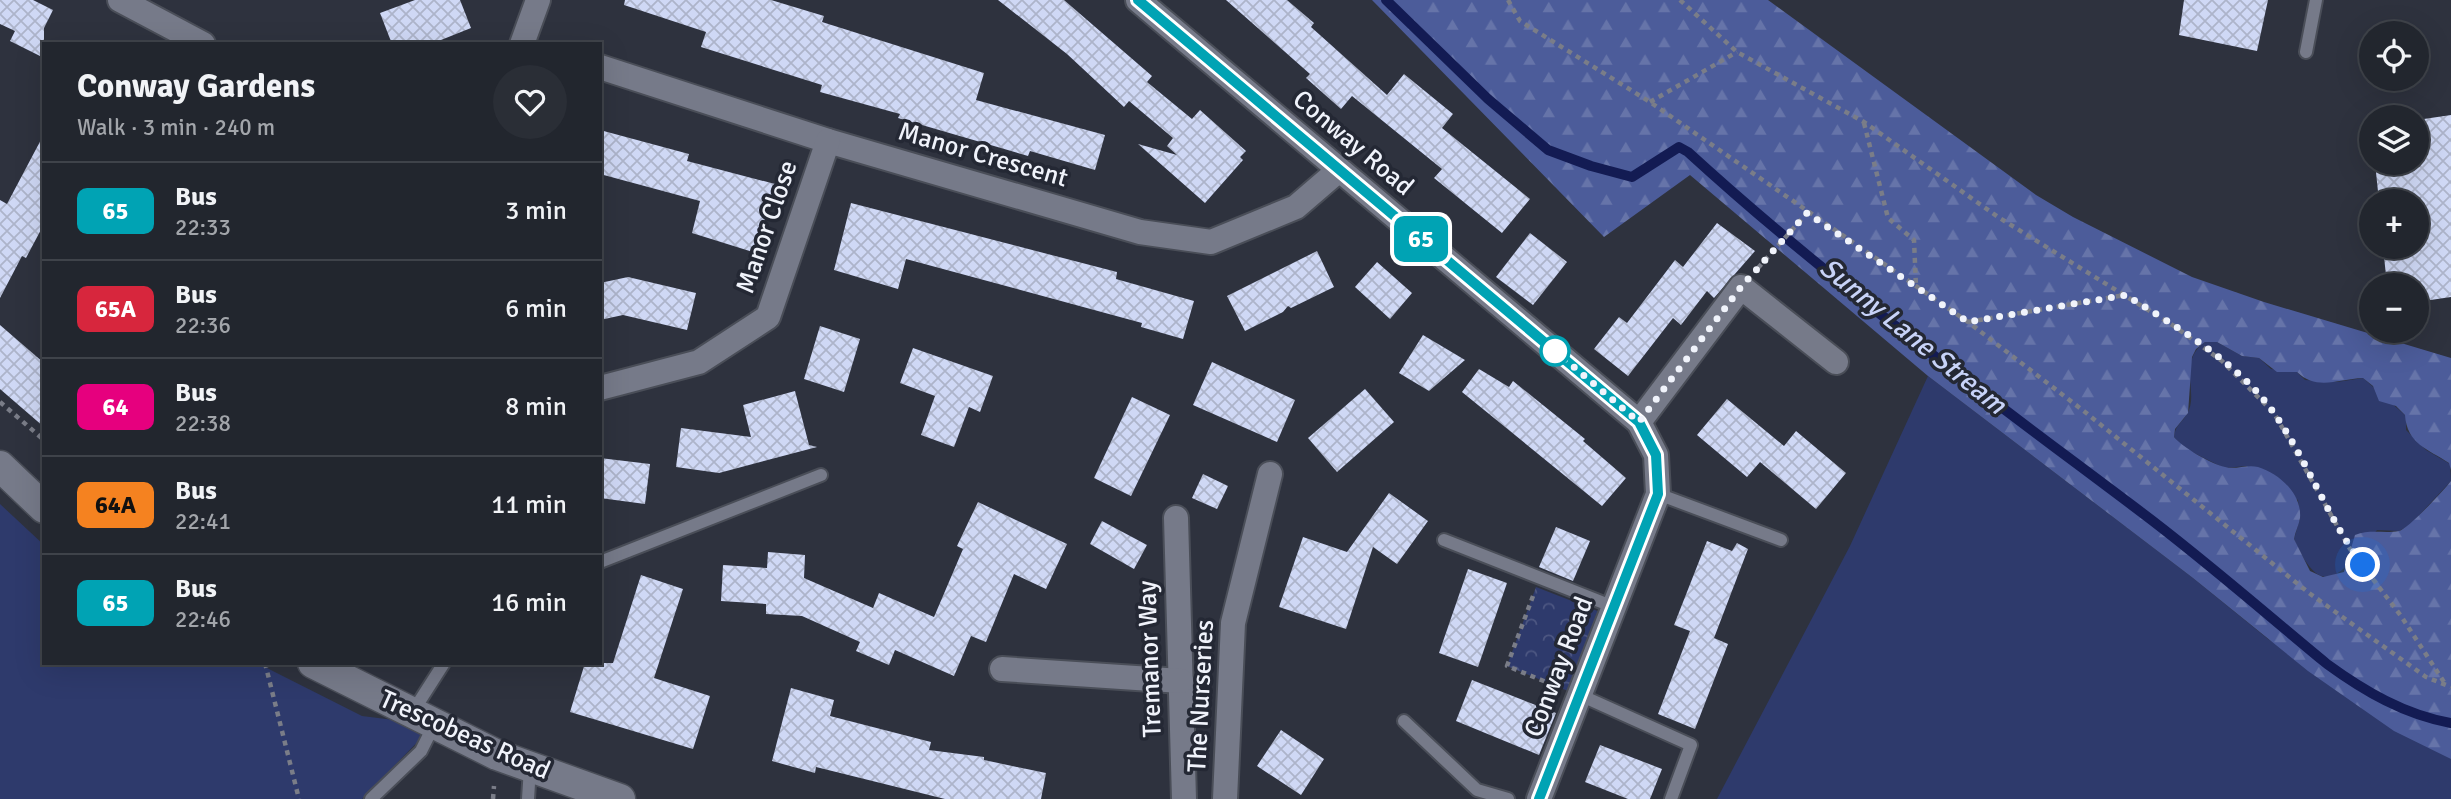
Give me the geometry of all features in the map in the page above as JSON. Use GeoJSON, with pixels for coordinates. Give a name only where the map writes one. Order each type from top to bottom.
{"type":"FeatureCollection","features":[{"type":"Feature","properties":{"kind":"street"},"geometry":{"type":"LineString","coordinates":[[120,0],[198,42]]}},
{"type":"Feature","properties":{"kind":"street"},"geometry":{"type":"LineString","coordinates":[[524,42],[538,0]]}},
{"type":"Feature","properties":{"kind":"street","name":"Conway Road"},"geometry":{"type":"LineString","coordinates":[[1138,0],[1639,422],[1656,455],[1658,494],[1539,799]]}},
{"type":"Feature","properties":{"kind":"street","name":"Manor Crescent"},"geometry":{"type":"LineString","coordinates":[[602,68],[828,141],[1140,232],[1211,243],[1296,207],[1339,170]]}},
{"type":"Feature","properties":{"kind":"street","name":"Manor Close"},"geometry":{"type":"LineString","coordinates":[[602,387],[699,362],[768,317],[828,141]]}},
{"type":"Feature","properties":{"kind":"street"},"geometry":{"type":"LineString","coordinates":[[1639,422],[1741,287],[1836,362]]}},
{"type":"Feature","properties":{"kind":"street"},"geometry":{"type":"LineString","coordinates":[[0,466],[42,506]]}},
{"type":"Feature","properties":{"kind":"street","name":"The Nurseries"},"geometry":{"type":"LineString","coordinates":[[1225,799],[1233,623],[1270,474]]}},
{"type":"Feature","properties":{"kind":"street","name":"Tremanor Way"},"geometry":{"type":"LineString","coordinates":[[1175,517],[1184,799]]}},
{"type":"Feature","properties":{"kind":"street","name":"Trescobeas Road"},"geometry":{"type":"LineString","coordinates":[[317,665],[422,719],[531,767],[620,799]]}},
{"type":"Feature","properties":{"kind":"street"},"geometry":{"type":"LineString","coordinates":[[1002,669],[1181,681]]}},
{"type":"Feature","properties":{"kind":"lane"},"geometry":{"type":"LineString","coordinates":[[2306,52],[2316,0]]}},
{"type":"Feature","properties":{"kind":"lane"},"geometry":{"type":"LineString","coordinates":[[602,561],[821,475]]}},
{"type":"Feature","properties":{"kind":"lane"},"geometry":{"type":"LineString","coordinates":[[1658,494],[1781,540]]}},
{"type":"Feature","properties":{"kind":"lane"},"geometry":{"type":"LineString","coordinates":[[1444,540],[1614,607]]}},
{"type":"Feature","properties":{"kind":"lane"},"geometry":{"type":"LineString","coordinates":[[371,799],[421,751],[422,719],[443,665]]}},
{"type":"Feature","properties":{"kind":"lane"},"geometry":{"type":"LineString","coordinates":[[1580,695],[1691,746],[1671,799]]}},
{"type":"Feature","properties":{"kind":"lane"},"geometry":{"type":"LineString","coordinates":[[1404,721],[1477,790],[1508,799]]}},
{"type":"Feature","properties":{"kind":"lane"},"geometry":{"type":"LineString","coordinates":[[528,799],[531,767]]}},
{"type":"Feature","properties":{"kind":"path"},"geometry":{"type":"LineString","coordinates":[[1508,0],[1520,21],[1650,102],[1968,322],[2085,412],[2309,593],[2426,677],[2451,686]]}},
{"type":"Feature","properties":{"kind":"path"},"geometry":{"type":"LineString","coordinates":[[1680,0],[1737,52],[1864,122],[1998,217],[2126,295],[2222,362],[2274,413],[2350,548],[2401,616],[2442,681],[2451,686]]}},
{"type":"Feature","properties":{"kind":"path"},"geometry":{"type":"LineString","coordinates":[[1650,102],[1737,52]]}},
{"type":"Feature","properties":{"kind":"path"},"geometry":{"type":"LineString","coordinates":[[1864,122],[1888,218],[1914,240],[1916,287]]}},
{"type":"Feature","properties":{"kind":"path"},"geometry":{"type":"LineString","coordinates":[[1741,287],[1807,213]]}},
{"type":"Feature","properties":{"kind":"path"},"geometry":{"type":"LineString","coordinates":[[1968,322],[2126,295]]}},
{"type":"Feature","properties":{"kind":"path"},"geometry":{"type":"LineString","coordinates":[[0,402],[42,438]]}},
{"type":"Feature","properties":{"kind":"path"},"geometry":{"type":"LineString","coordinates":[[1539,578],[1507,666],[1580,695]]}},
{"type":"Feature","properties":{"kind":"path"},"geometry":{"type":"LineString","coordinates":[[266,665],[299,799]]}},
{"type":"Feature","properties":{"kind":"green space"},"geometry":{"type":"Polygon","coordinates":[[[1372,0],[1768,0],[2036,195],[2073,217],[2192,277],[2359,330],[2359,343],[2401,343],[2451,358],[2451,470],[2449,463],[2414,439],[2405,415],[2396,406],[2379,401],[2373,386],[2363,378],[2320,383],[2297,372],[2277,372],[2259,358],[2242,356],[2217,342],[2205,342],[2196,349],[2192,357],[2188,413],[2175,429],[2174,437],[2205,459],[2229,468],[2258,467],[2288,486],[2300,509],[2294,539],[2310,571],[2323,577],[2344,572],[2355,535],[2404,529],[2451,481],[2451,759],[2394,731],[2308,671],[2193,578],[1928,376],[1690,175],[1604,237],[1372,0]]]}},
{"type":"Feature","properties":{"kind":"green space"},"geometry":{"type":"Polygon","coordinates":[[[2205,342],[2217,342],[2242,356],[2259,358],[2271,369],[2297,372],[2305,380],[2337,382],[2363,378],[2406,416],[2406,430],[2426,450],[2450,464],[2451,481],[2410,525],[2399,531],[2377,530],[2354,558],[2334,575],[2325,577],[2315,572],[2294,539],[2300,518],[2298,500],[2246,466],[2225,468],[2182,447],[2174,437],[2190,406],[2192,359],[2196,350],[2205,342]]]}},
{"type":"Feature","properties":{"kind":"green space"},"geometry":{"type":"Polygon","coordinates":[[[1928,376],[2193,578],[2268,639],[2451,759],[2451,799],[1717,799],[1850,546],[1928,376]]]}},
{"type":"Feature","properties":{"kind":"green space"},"geometry":{"type":"Polygon","coordinates":[[[0,504],[42,543],[42,665],[261,665],[362,716],[434,725],[362,799],[0,799],[0,504]]]}},
{"type":"Feature","properties":{"kind":"green space"},"geometry":{"type":"Polygon","coordinates":[[[1536,587],[1600,612],[1568,691],[1507,666],[1536,587]]]}},
{"type":"Feature","properties":{"kind":"building"},"geometry":{"type":"Polygon","coordinates":[[[0,0],[33,0],[53,10],[44,28],[42,57],[10,41],[15,31],[0,24],[0,0]]]}},
{"type":"Feature","properties":{"kind":"building"},"geometry":{"type":"Polygon","coordinates":[[[415,0],[460,0],[471,28],[436,42],[391,42],[380,13],[415,0]]]}},
{"type":"Feature","properties":{"kind":"building"},"geometry":{"type":"Polygon","coordinates":[[[625,0],[771,0],[824,16],[822,22],[984,73],[976,100],[1105,135],[1095,170],[1030,151],[1028,156],[898,118],[900,114],[820,92],[822,85],[701,47],[706,32],[624,5],[625,0]]]}},
{"type":"Feature","properties":{"kind":"building"},"geometry":{"type":"Polygon","coordinates":[[[998,0],[1064,0],[1152,76],[1147,82],[1192,119],[1200,110],[1246,151],[1240,157],[1243,160],[1205,203],[1138,144],[1177,155],[1167,146],[1173,138],[1129,101],[1124,107],[1067,54],[998,0]]]}},
{"type":"Feature","properties":{"kind":"building"},"geometry":{"type":"Polygon","coordinates":[[[1226,0],[1287,0],[1314,23],[1311,27],[1387,95],[1404,74],[1453,114],[1442,128],[1530,199],[1502,233],[1434,178],[1442,169],[1352,96],[1341,109],[1306,78],[1310,74],[1226,0]]]}},
{"type":"Feature","properties":{"kind":"building"},"geometry":{"type":"Polygon","coordinates":[[[2184,0],[2268,0],[2257,51],[2179,35],[2184,0]]]}},
{"type":"Feature","properties":{"kind":"building"},"geometry":{"type":"Polygon","coordinates":[[[2451,115],[2451,297],[2429,300],[2429,273],[2386,273],[2384,259],[2429,259],[2429,189],[2378,189],[2376,175],[2429,175],[2429,118],[2451,115]]]}},
{"type":"Feature","properties":{"kind":"building"},"geometry":{"type":"Polygon","coordinates":[[[602,131],[689,154],[687,161],[775,184],[756,253],[692,233],[700,201],[602,175],[602,131]]]}},
{"type":"Feature","properties":{"kind":"building"},"geometry":{"type":"Polygon","coordinates":[[[42,138],[42,228],[26,258],[22,256],[0,298],[0,200],[7,204],[42,138]]]}},
{"type":"Feature","properties":{"kind":"building"},"geometry":{"type":"Polygon","coordinates":[[[851,203],[1117,272],[1116,279],[1194,301],[1183,339],[1141,327],[1142,323],[906,259],[898,289],[834,270],[851,203]]]}},
{"type":"Feature","properties":{"kind":"building"},"geometry":{"type":"Polygon","coordinates":[[[1717,223],[1755,251],[1714,298],[1707,291],[1681,325],[1673,318],[1628,376],[1594,349],[1619,317],[1627,323],[1675,260],[1683,267],[1717,223]]]}},
{"type":"Feature","properties":{"kind":"building"},"geometry":{"type":"Polygon","coordinates":[[[1530,233],[1567,262],[1533,305],[1496,277],[1530,233]]]}},
{"type":"Feature","properties":{"kind":"building"},"geometry":{"type":"Polygon","coordinates":[[[1317,251],[1334,287],[1291,308],[1288,306],[1283,312],[1245,331],[1227,296],[1317,251]]]}},
{"type":"Feature","properties":{"kind":"building"},"geometry":{"type":"Polygon","coordinates":[[[1377,262],[1412,293],[1390,319],[1355,287],[1377,262]]]}},
{"type":"Feature","properties":{"kind":"building"},"geometry":{"type":"Polygon","coordinates":[[[628,277],[696,293],[687,330],[623,315],[602,320],[602,283],[628,277]]]}},
{"type":"Feature","properties":{"kind":"building"},"geometry":{"type":"Polygon","coordinates":[[[0,325],[42,361],[42,425],[0,389],[0,325]]]}},
{"type":"Feature","properties":{"kind":"building"},"geometry":{"type":"Polygon","coordinates":[[[820,326],[860,339],[844,392],[804,379],[820,326]]]}},
{"type":"Feature","properties":{"kind":"building"},"geometry":{"type":"Polygon","coordinates":[[[1423,335],[1465,360],[1429,391],[1399,373],[1423,335]]]}},
{"type":"Feature","properties":{"kind":"building"},"geometry":{"type":"Polygon","coordinates":[[[913,348],[993,376],[980,412],[969,407],[954,447],[921,435],[935,396],[900,383],[913,348]]]}},
{"type":"Feature","properties":{"kind":"building"},"geometry":{"type":"Polygon","coordinates":[[[1212,362],[1295,400],[1277,442],[1193,405],[1212,362]]]}},
{"type":"Feature","properties":{"kind":"building"},"geometry":{"type":"Polygon","coordinates":[[[1479,369],[1509,387],[1513,381],[1585,439],[1583,441],[1626,478],[1602,506],[1462,392],[1479,369]]]}},
{"type":"Feature","properties":{"kind":"building"},"geometry":{"type":"Polygon","coordinates":[[[1365,389],[1394,422],[1337,472],[1308,438],[1365,389]]]}},
{"type":"Feature","properties":{"kind":"building"},"geometry":{"type":"Polygon","coordinates":[[[795,391],[809,445],[817,447],[719,473],[676,467],[681,428],[751,437],[743,405],[795,391]]]}},
{"type":"Feature","properties":{"kind":"building"},"geometry":{"type":"Polygon","coordinates":[[[1132,397],[1170,415],[1131,496],[1094,478],[1132,397]]]}},
{"type":"Feature","properties":{"kind":"building"},"geometry":{"type":"Polygon","coordinates":[[[1727,399],[1784,446],[1796,431],[1846,473],[1816,509],[1760,462],[1747,477],[1697,435],[1727,399]]]}},
{"type":"Feature","properties":{"kind":"building"},"geometry":{"type":"Polygon","coordinates":[[[602,458],[650,464],[645,504],[602,498],[602,458]]]}},
{"type":"Feature","properties":{"kind":"building"},"geometry":{"type":"Polygon","coordinates":[[[1203,474],[1228,486],[1217,509],[1192,498],[1203,474]]]}},
{"type":"Feature","properties":{"kind":"building"},"geometry":{"type":"Polygon","coordinates":[[[1389,493],[1428,521],[1397,564],[1373,547],[1346,629],[1279,607],[1303,537],[1347,552],[1389,493]]]}},
{"type":"Feature","properties":{"kind":"building"},"geometry":{"type":"Polygon","coordinates":[[[978,502],[1067,544],[1046,589],[1014,574],[986,642],[971,636],[954,676],[895,650],[889,665],[856,651],[860,642],[802,616],[766,614],[766,604],[721,601],[723,565],[767,568],[768,552],[805,555],[804,578],[873,608],[879,593],[934,617],[963,549],[957,546],[978,502]]]}},
{"type":"Feature","properties":{"kind":"building"},"geometry":{"type":"Polygon","coordinates":[[[1102,521],[1147,545],[1134,569],[1090,544],[1102,521]]]}},
{"type":"Feature","properties":{"kind":"building"},"geometry":{"type":"Polygon","coordinates":[[[1556,527],[1590,541],[1573,581],[1539,567],[1556,527]]]}},
{"type":"Feature","properties":{"kind":"building"},"geometry":{"type":"Polygon","coordinates":[[[1707,541],[1732,551],[1737,543],[1748,549],[1714,638],[1728,644],[1695,729],[1658,714],[1690,631],[1674,625],[1707,541]]]}},
{"type":"Feature","properties":{"kind":"building"},"geometry":{"type":"Polygon","coordinates":[[[1468,569],[1507,583],[1478,667],[1439,653],[1468,569]]]}},
{"type":"Feature","properties":{"kind":"building"},"geometry":{"type":"Polygon","coordinates":[[[641,575],[683,589],[654,678],[710,696],[693,749],[570,712],[584,665],[613,663],[641,575]]]}},
{"type":"Feature","properties":{"kind":"building"},"geometry":{"type":"Polygon","coordinates":[[[1472,680],[1556,713],[1539,755],[1456,721],[1472,680]]]}},
{"type":"Feature","properties":{"kind":"building"},"geometry":{"type":"Polygon","coordinates":[[[791,688],[834,700],[830,716],[931,742],[929,750],[984,757],[984,760],[1046,773],[1041,799],[945,799],[816,767],[815,773],[772,761],[791,688]]]}},
{"type":"Feature","properties":{"kind":"building"},"geometry":{"type":"Polygon","coordinates":[[[1281,730],[1324,759],[1301,795],[1257,766],[1281,730]]]}},
{"type":"Feature","properties":{"kind":"building"},"geometry":{"type":"Polygon","coordinates":[[[1600,745],[1662,769],[1650,799],[1628,799],[1585,782],[1600,745]]]}},
{"type":"Feature","properties":{"kind":"waterway","name":"Sunny Lane Stream"},"geometry":{"type":"LineString","coordinates":[[1386,0],[1488,99],[1548,150],[1632,177],[1679,147],[1688,152],[1854,293],[2165,530],[2327,664],[2386,701],[2417,714],[2451,723]]}},
{"type":"Feature","properties":{"kind":"bus line","name":"65"},"geometry":{"type":"LineString","coordinates":[[1138,0],[1639,422],[1656,455],[1658,494],[1539,799]]}},
{"type":"Feature","properties":{"kind":"route"},"geometry":{"type":"LineString","coordinates":[[1555,351],[1553,350],[1639,422],[1741,287],[1807,213],[1968,322],[2126,295],[2222,362],[2274,413],[2301,456],[2350,548],[2363,565]]}}]}
